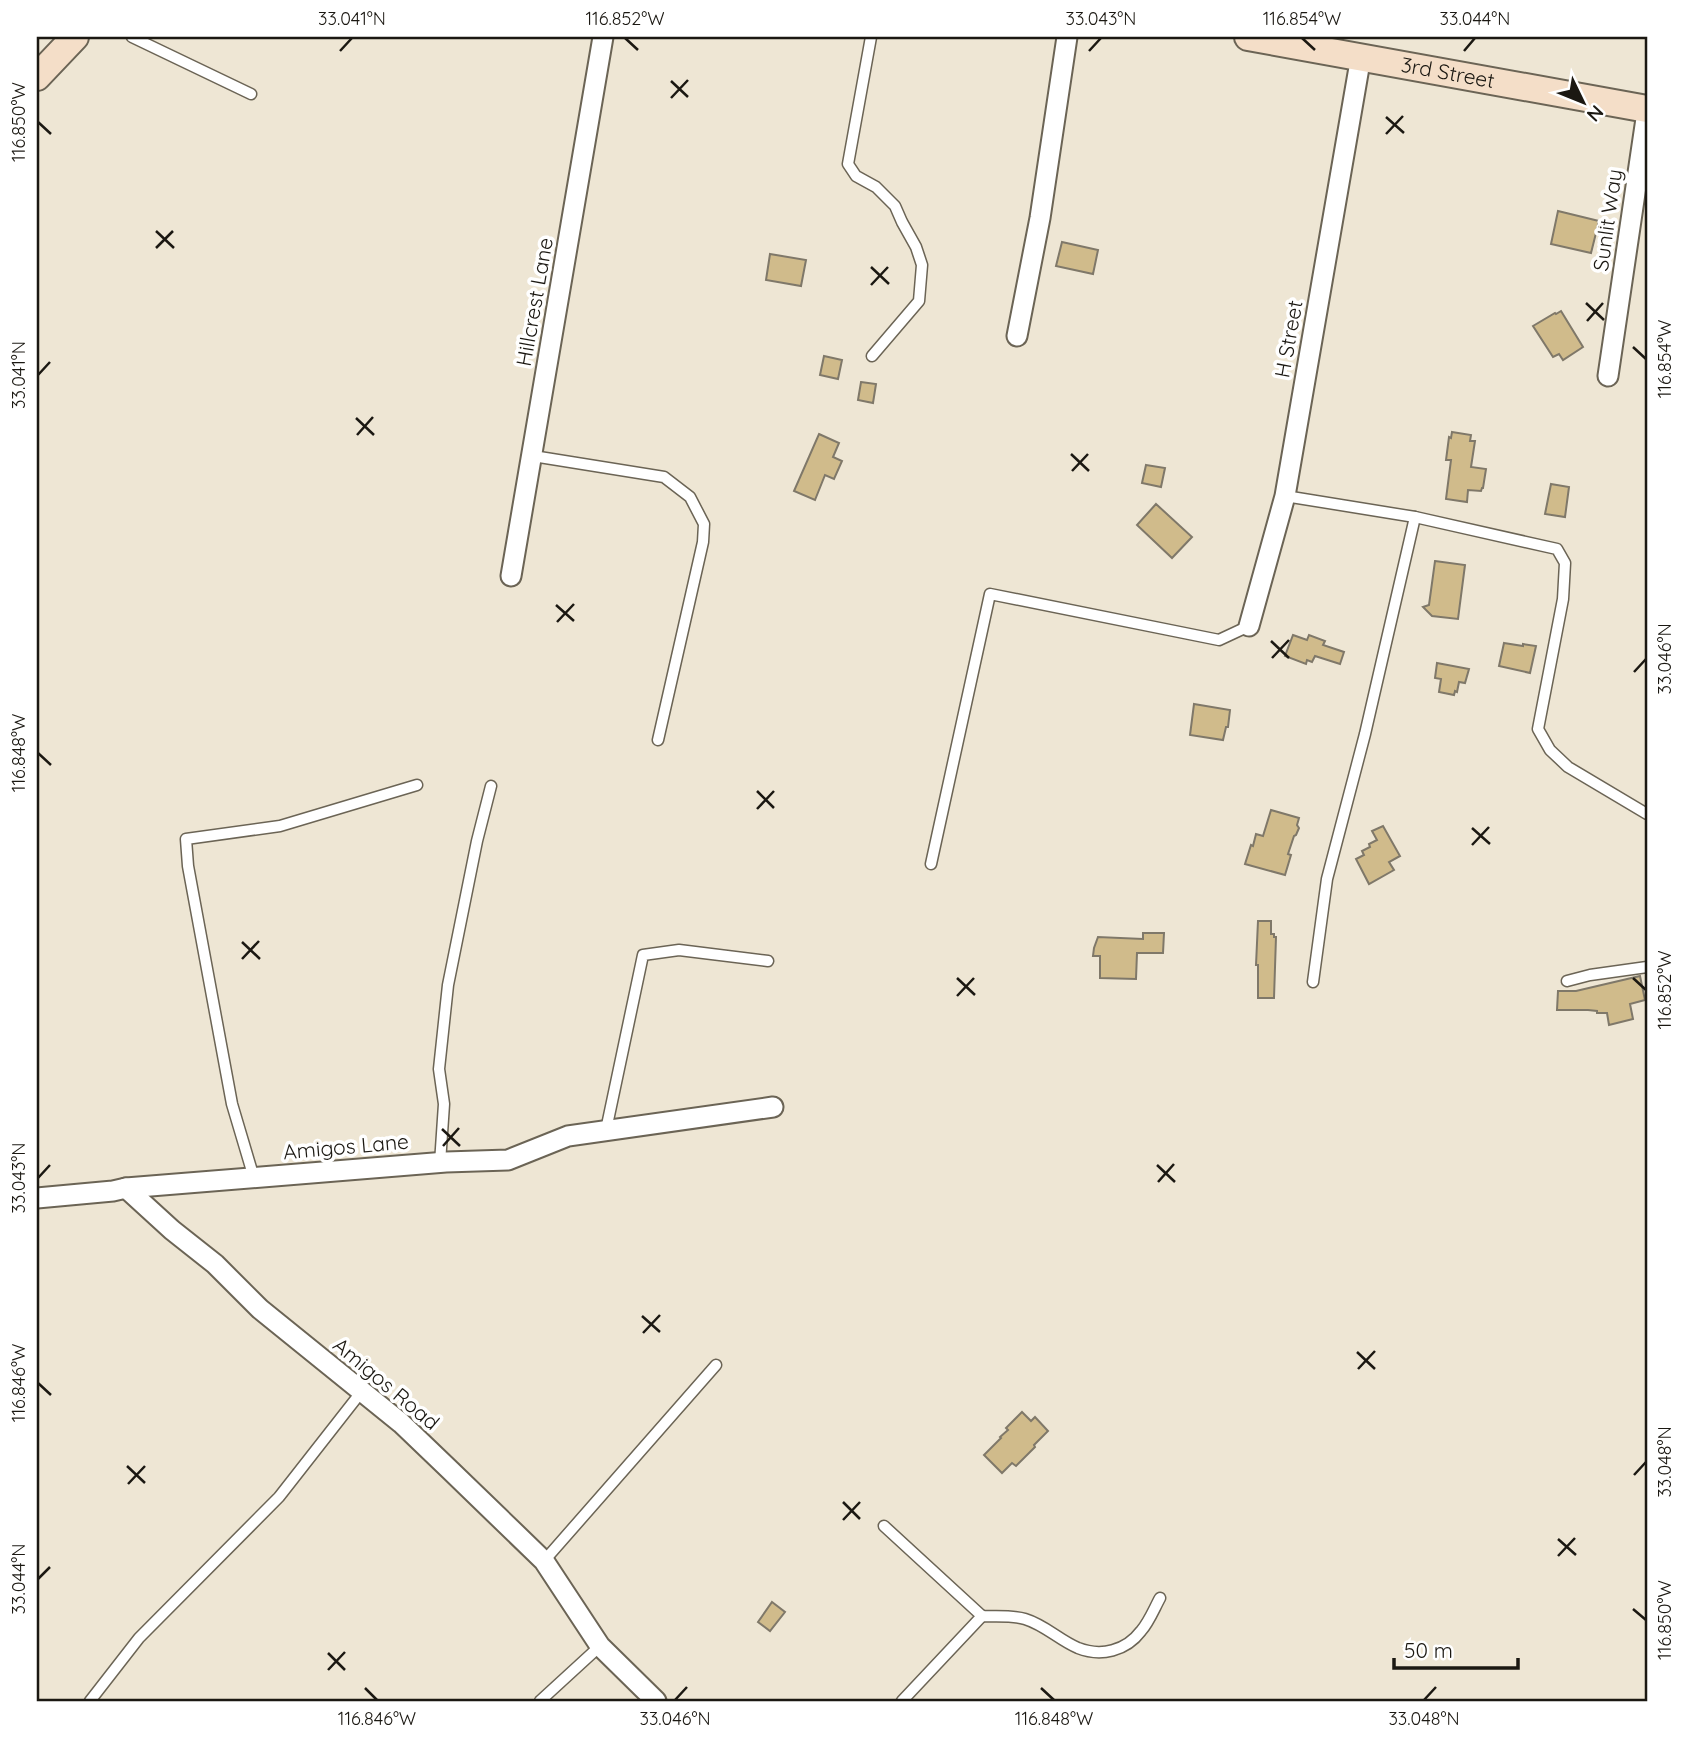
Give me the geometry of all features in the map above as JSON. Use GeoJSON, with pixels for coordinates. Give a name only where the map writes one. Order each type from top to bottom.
{"type":"FeatureCollection","features":[{"type":"Feature","properties":{"kind":"main road"},"geometry":{"type":"LineString","coordinates":[[37,77],[75,37]]}},
{"type":"Feature","properties":{"kind":"main road","name":"3rd Street"},"geometry":{"type":"LineString","coordinates":[[1248,37],[1647,110]]}},
{"type":"Feature","properties":{"kind":"street","name":"Hillcrest Lane"},"geometry":{"type":"LineString","coordinates":[[511,576],[603,37]]}},
{"type":"Feature","properties":{"kind":"street"},"geometry":{"type":"LineString","coordinates":[[1017,336],[1040,218],[1067,37]]}},
{"type":"Feature","properties":{"kind":"street","name":"H Street"},"geometry":{"type":"LineString","coordinates":[[1249,626],[1285,496],[1361,56]]}},
{"type":"Feature","properties":{"kind":"street","name":"Sunlit Way"},"geometry":{"type":"LineString","coordinates":[[1608,376],[1647,110]]}},
{"type":"Feature","properties":{"kind":"street","name":"Amigos Lane"},"geometry":{"type":"LineString","coordinates":[[126,1188],[508,1160],[568,1136],[773,1107]]}},
{"type":"Feature","properties":{"kind":"street"},"geometry":{"type":"LineString","coordinates":[[37,1198],[126,1188]]}},
{"type":"Feature","properties":{"kind":"street","name":"Amigos Road"},"geometry":{"type":"LineString","coordinates":[[126,1188],[162,1222],[215,1265],[260,1309],[401,1423],[544,1561],[600,1646],[656,1701]]}},
{"type":"Feature","properties":{"kind":"lane"},"geometry":{"type":"LineString","coordinates":[[132,37],[251,94]]}},
{"type":"Feature","properties":{"kind":"lane"},"geometry":{"type":"LineString","coordinates":[[871,37],[848,164],[856,176],[876,187],[895,206],[922,265],[919,301],[872,356]]}},
{"type":"Feature","properties":{"kind":"lane"},"geometry":{"type":"LineString","coordinates":[[533,456],[664,477],[690,497],[704,524],[703,542],[657,740]]}},
{"type":"Feature","properties":{"kind":"lane"},"geometry":{"type":"LineString","coordinates":[[1285,496],[1415,517],[1557,549],[1565,563],[1563,599],[1538,729],[1550,750],[1568,767],[1647,814]]}},
{"type":"Feature","properties":{"kind":"lane"},"geometry":{"type":"LineString","coordinates":[[1313,982],[1327,879],[1366,734],[1415,517]]}},
{"type":"Feature","properties":{"kind":"lane"},"geometry":{"type":"LineString","coordinates":[[931,863],[990,594],[1219,640],[1249,626]]}},
{"type":"Feature","properties":{"kind":"lane"},"geometry":{"type":"LineString","coordinates":[[254,1178],[232,1104],[188,866],[186,839],[280,826],[417,785]]}},
{"type":"Feature","properties":{"kind":"lane"},"geometry":{"type":"LineString","coordinates":[[440,1163],[444,1104],[439,1069],[447,985],[491,786]]}},
{"type":"Feature","properties":{"kind":"lane"},"geometry":{"type":"LineString","coordinates":[[606,1130],[643,955],[679,950],[768,961]]}},
{"type":"Feature","properties":{"kind":"lane"},"geometry":{"type":"LineString","coordinates":[[1567,981],[1647,967]]}},
{"type":"Feature","properties":{"kind":"lane"},"geometry":{"type":"LineString","coordinates":[[544,1561],[716,1366]]}},
{"type":"Feature","properties":{"kind":"lane"},"geometry":{"type":"LineString","coordinates":[[89,1701],[139,1638],[279,1497],[362,1391]]}},
{"type":"Feature","properties":{"kind":"lane"},"geometry":{"type":"LineString","coordinates":[[884,1526],[982,1616],[1022,1618],[1077,1647],[1093,1652],[1111,1652],[1128,1645],[1141,1632],[1160,1598]]}},
{"type":"Feature","properties":{"kind":"lane"},"geometry":{"type":"LineString","coordinates":[[902,1701],[982,1616]]}},
{"type":"Feature","properties":{"kind":"lane"},"geometry":{"type":"LineString","coordinates":[[540,1701],[600,1646]]}},
{"type":"Feature","properties":{"kind":"building"},"geometry":{"type":"Polygon","coordinates":[[[1558,211],[1599,221],[1591,253],[1551,244],[1558,211]]]}},
{"type":"Feature","properties":{"kind":"building"},"geometry":{"type":"Polygon","coordinates":[[[1062,242],[1098,250],[1093,274],[1056,266],[1062,242]]]}},
{"type":"Feature","properties":{"kind":"building"},"geometry":{"type":"Polygon","coordinates":[[[770,254],[806,260],[801,286],[766,280],[770,254]]]}},
{"type":"Feature","properties":{"kind":"building"},"geometry":{"type":"Polygon","coordinates":[[[1561,311],[1583,347],[1563,360],[1559,354],[1553,357],[1533,326],[1561,311]]]}},
{"type":"Feature","properties":{"kind":"building"},"geometry":{"type":"Polygon","coordinates":[[[824,356],[842,360],[838,379],[820,375],[824,356]]]}},
{"type":"Feature","properties":{"kind":"building"},"geometry":{"type":"Polygon","coordinates":[[[861,382],[876,384],[873,403],[858,400],[861,382]]]}},
{"type":"Feature","properties":{"kind":"building"},"geometry":{"type":"Polygon","coordinates":[[[1452,432],[1471,435],[1470,441],[1475,441],[1471,467],[1486,469],[1483,488],[1481,491],[1468,490],[1467,502],[1446,499],[1451,460],[1446,460],[1452,432]]]}},
{"type":"Feature","properties":{"kind":"building"},"geometry":{"type":"Polygon","coordinates":[[[819,434],[839,443],[833,457],[842,461],[834,479],[825,475],[815,500],[794,491],[819,434]]]}},
{"type":"Feature","properties":{"kind":"building"},"geometry":{"type":"Polygon","coordinates":[[[1146,465],[1165,468],[1161,487],[1142,483],[1146,465]]]}},
{"type":"Feature","properties":{"kind":"building"},"geometry":{"type":"Polygon","coordinates":[[[1551,484],[1569,487],[1565,517],[1545,514],[1551,484]]]}},
{"type":"Feature","properties":{"kind":"building"},"geometry":{"type":"Polygon","coordinates":[[[1156,504],[1192,537],[1172,558],[1137,525],[1156,504]]]}},
{"type":"Feature","properties":{"kind":"building"},"geometry":{"type":"Polygon","coordinates":[[[1435,561],[1465,565],[1458,619],[1432,616],[1423,607],[1429,605],[1435,561]]]}},
{"type":"Feature","properties":{"kind":"building"},"geometry":{"type":"Polygon","coordinates":[[[1293,635],[1307,640],[1309,635],[1325,641],[1323,645],[1344,652],[1340,664],[1315,656],[1312,662],[1307,660],[1306,664],[1285,656],[1293,635]]]}},
{"type":"Feature","properties":{"kind":"building"},"geometry":{"type":"Polygon","coordinates":[[[1504,643],[1536,646],[1530,673],[1499,666],[1504,643]]]}},
{"type":"Feature","properties":{"kind":"building"},"geometry":{"type":"Polygon","coordinates":[[[1437,663],[1469,669],[1465,683],[1459,682],[1454,695],[1439,692],[1441,679],[1435,678],[1437,663]]]}},
{"type":"Feature","properties":{"kind":"building"},"geometry":{"type":"Polygon","coordinates":[[[1194,704],[1230,710],[1223,740],[1190,735],[1194,704]]]}},
{"type":"Feature","properties":{"kind":"building"},"geometry":{"type":"Polygon","coordinates":[[[1271,810],[1299,818],[1299,828],[1288,854],[1291,855],[1285,875],[1245,864],[1256,834],[1263,836],[1271,810]]]}},
{"type":"Feature","properties":{"kind":"building"},"geometry":{"type":"Polygon","coordinates":[[[1383,826],[1400,856],[1389,862],[1394,870],[1369,884],[1356,859],[1364,855],[1362,851],[1370,847],[1369,844],[1377,840],[1372,831],[1383,826]]]}},
{"type":"Feature","properties":{"kind":"building"},"geometry":{"type":"Polygon","coordinates":[[[1258,921],[1271,921],[1271,934],[1276,937],[1274,998],[1258,998],[1258,921]]]}},
{"type":"Feature","properties":{"kind":"building"},"geometry":{"type":"Polygon","coordinates":[[[1143,933],[1164,933],[1163,953],[1137,953],[1136,979],[1100,978],[1100,956],[1093,956],[1098,937],[1143,939],[1143,933]]]}},
{"type":"Feature","properties":{"kind":"building"},"geometry":{"type":"Polygon","coordinates":[[[1640,976],[1645,1000],[1630,1004],[1633,1019],[1609,1025],[1607,1013],[1557,1010],[1558,991],[1576,991],[1640,976]]]}},
{"type":"Feature","properties":{"kind":"building"},"geometry":{"type":"Polygon","coordinates":[[[1022,1412],[1031,1421],[1035,1417],[1048,1431],[1016,1466],[1012,1463],[1002,1473],[984,1455],[1022,1412]]]}},
{"type":"Feature","properties":{"kind":"building"},"geometry":{"type":"Polygon","coordinates":[[[772,1602],[785,1612],[770,1631],[758,1622],[772,1602]]]}}]}
